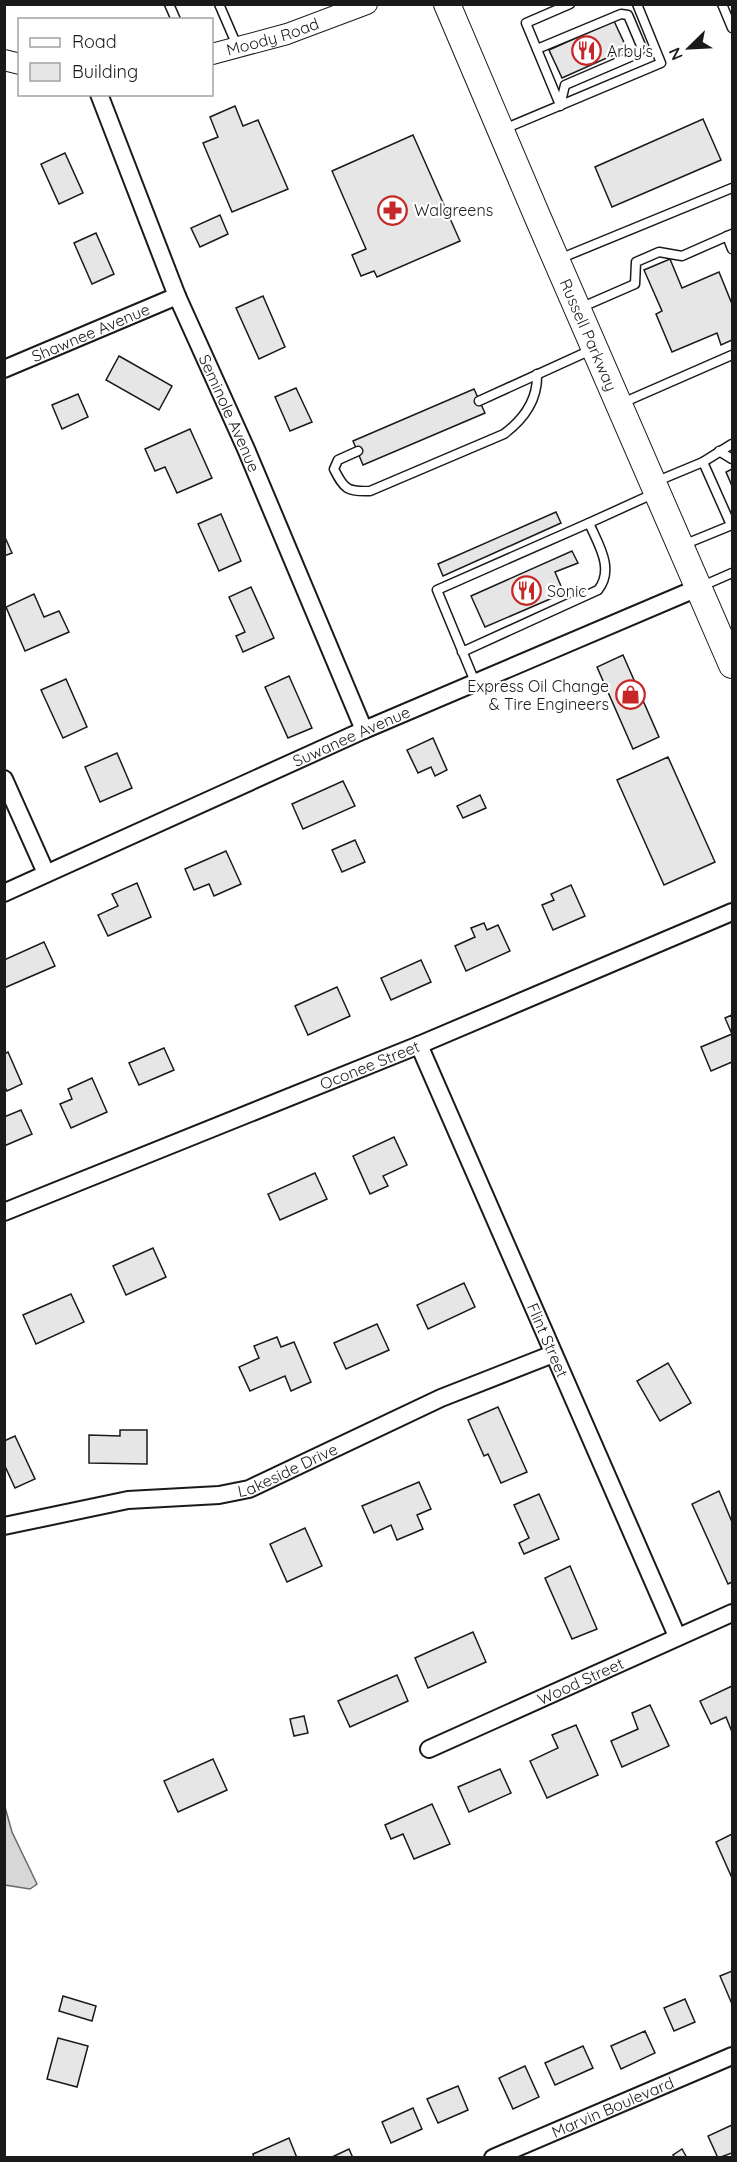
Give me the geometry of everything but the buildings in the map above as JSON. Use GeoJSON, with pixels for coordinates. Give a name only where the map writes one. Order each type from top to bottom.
{"type":"FeatureCollection","features":[{"type":"Feature","properties":{"kind":"main road","name":"Russell Parkway"},"geometry":{"type":"LineString","coordinates":[[447,4],[732,665]]}},
{"type":"Feature","properties":{"kind":"street","name":"Moody Road"},"geometry":{"type":"LineString","coordinates":[[213,54],[238,49],[287,34],[331,14],[367,4]]}},
{"type":"Feature","properties":{"kind":"street","name":"Seminole Avenue"},"geometry":{"type":"LineString","coordinates":[[100,96],[177,296],[246,449],[364,730]]}},
{"type":"Feature","properties":{"kind":"street","name":"Shawnee Avenue"},"geometry":{"type":"LineString","coordinates":[[4,369],[177,296]]}},
{"type":"Feature","properties":{"kind":"street","name":"Suwanee Avenue"},"geometry":{"type":"LineString","coordinates":[[4,893],[364,730],[700,587]]}},
{"type":"Feature","properties":{"kind":"street"},"geometry":{"type":"LineString","coordinates":[[4,779],[46,873]]}},
{"type":"Feature","properties":{"kind":"street","name":"Oconee Street"},"geometry":{"type":"LineString","coordinates":[[4,1212],[419,1045],[732,912]]}},
{"type":"Feature","properties":{"kind":"street","name":"Flint Street"},"geometry":{"type":"LineString","coordinates":[[419,1045],[677,1636]]}},
{"type":"Feature","properties":{"kind":"street","name":"Lakeside Drive"},"geometry":{"type":"LineString","coordinates":[[4,1526],[128,1500],[219,1495],[249,1489],[441,1398],[553,1354]]}},
{"type":"Feature","properties":{"kind":"street","name":"Wood Street"},"geometry":{"type":"LineString","coordinates":[[429,1749],[732,1613]]}},
{"type":"Feature","properties":{"kind":"street","name":"Marvin Boulevard"},"geometry":{"type":"LineString","coordinates":[[493,2157],[732,2056]]}},
{"type":"Feature","properties":{"kind":"lane"},"geometry":{"type":"LineString","coordinates":[[169,4],[175,18]]}},
{"type":"Feature","properties":{"kind":"lane"},"geometry":{"type":"LineString","coordinates":[[219,4],[238,49]]}},
{"type":"Feature","properties":{"kind":"lane"},"geometry":{"type":"LineString","coordinates":[[560,106],[526,23],[570,4]]}},
{"type":"Feature","properties":{"kind":"lane"},"geometry":{"type":"LineString","coordinates":[[501,131],[661,63],[638,4]]}},
{"type":"Feature","properties":{"kind":"lane"},"geometry":{"type":"LineString","coordinates":[[722,4],[732,28]]}},
{"type":"Feature","properties":{"kind":"lane"},"geometry":{"type":"LineString","coordinates":[[537,49],[621,14],[628,15],[642,48],[637,54],[565,85],[560,106]]}},
{"type":"Feature","properties":{"kind":"lane"},"geometry":{"type":"LineString","coordinates":[[556,260],[732,188]]}},
{"type":"Feature","properties":{"kind":"lane"},"geometry":{"type":"LineString","coordinates":[[578,309],[635,284],[636,262],[659,252],[682,256],[730,235],[732,249]]}},
{"type":"Feature","properties":{"kind":"lane"},"geometry":{"type":"LineString","coordinates":[[479,401],[595,348]]}},
{"type":"Feature","properties":{"kind":"lane"},"geometry":{"type":"LineString","coordinates":[[620,405],[732,355]]}},
{"type":"Feature","properties":{"kind":"lane"},"geometry":{"type":"LineString","coordinates":[[357,451],[338,460],[334,469],[341,484],[348,489],[370,491],[504,434],[518,423],[529,408],[537,388],[537,374]]}},
{"type":"Feature","properties":{"kind":"lane"},"geometry":{"type":"LineString","coordinates":[[475,682],[437,590],[589,523],[732,444]]}},
{"type":"Feature","properties":{"kind":"lane"},"geometry":{"type":"LineString","coordinates":[[719,451],[732,459]]}},
{"type":"Feature","properties":{"kind":"lane"},"geometry":{"type":"LineString","coordinates":[[681,545],[732,525],[703,462]]}},
{"type":"Feature","properties":{"kind":"lane"},"geometry":{"type":"LineString","coordinates":[[462,652],[598,590],[607,573],[604,558],[589,523]]}},
{"type":"Feature","properties":{"kind":"lane"},"geometry":{"type":"LineString","coordinates":[[700,587],[732,573]]}},
{"type":"Feature","properties":{"kind":"shaded area"},"geometry":{"type":"Polygon","coordinates":[[[5,1807],[12,1832],[37,1884],[30,1889],[5,1885],[5,1807]]]}},
{"type":"Feature","properties":{"kind":"place","name":"Arby's"},"geometry":{"type":"Point","coordinates":[586,51]}},
{"type":"Feature","properties":{"kind":"place","name":"Walgreens"},"geometry":{"type":"Point","coordinates":[393,210]}},
{"type":"Feature","properties":{"kind":"place","name":"Sonic"},"geometry":{"type":"Point","coordinates":[526,591]}},
{"type":"Feature","properties":{"kind":"place","name":"Express Oil Change & Tire Engineers"},"geometry":{"type":"Point","coordinates":[630,695]}}]}
